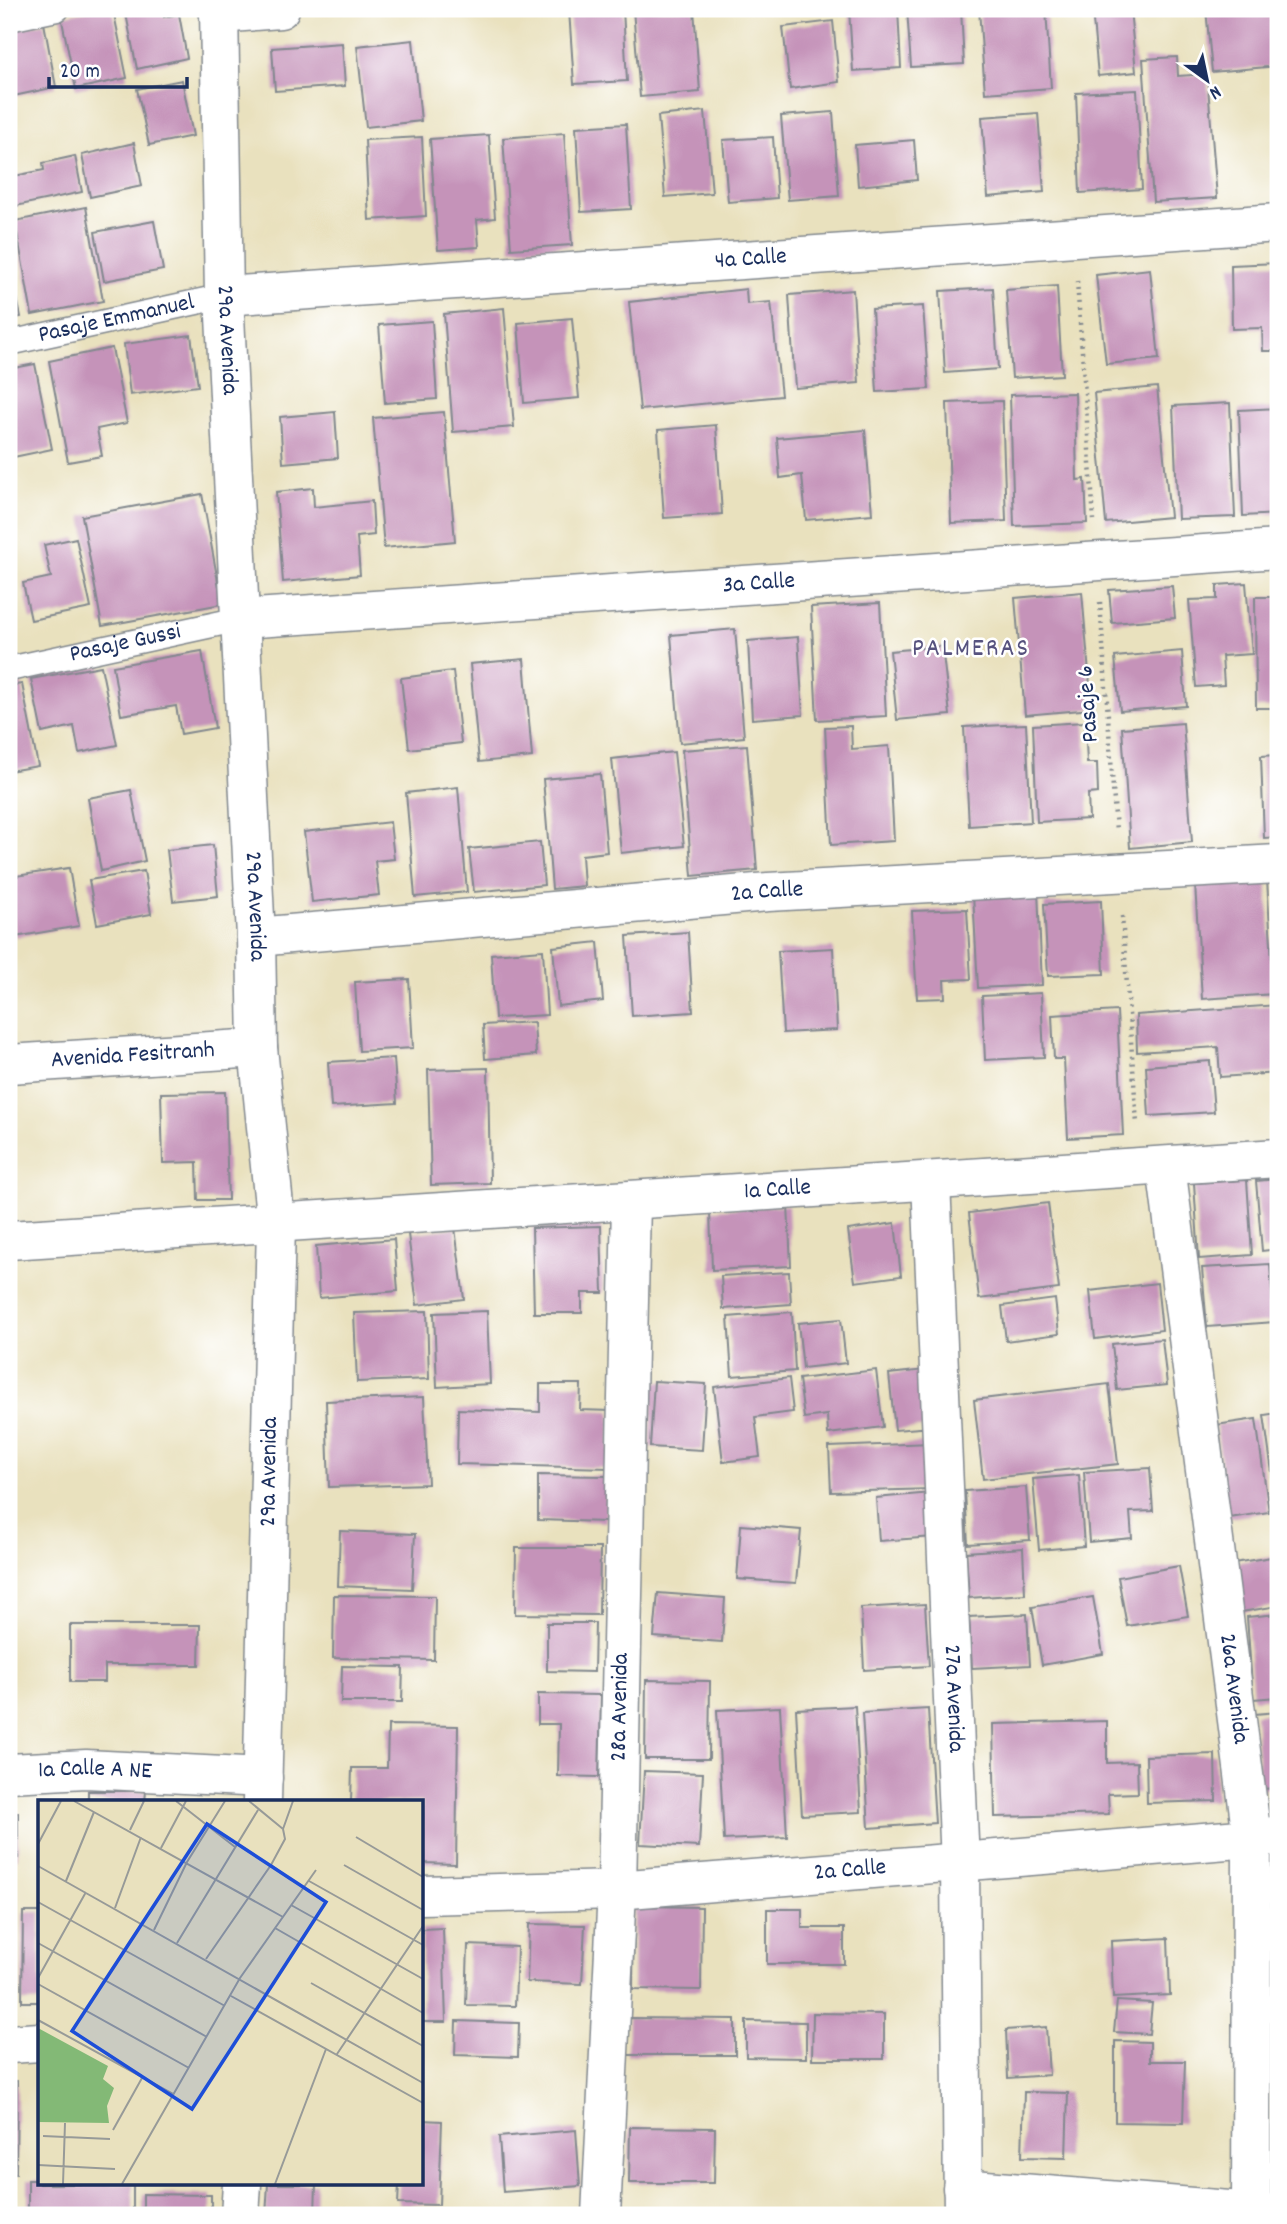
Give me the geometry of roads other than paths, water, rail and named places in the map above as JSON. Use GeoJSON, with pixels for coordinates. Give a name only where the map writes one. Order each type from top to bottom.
{"type":"FeatureCollection","features":[{"type":"Feature","properties":{"kind":"street"},"geometry":{"type":"LineString","coordinates":[[219,11],[280,9]]}},
{"type":"Feature","properties":{"kind":"street","name":"29a Avenida"},"geometry":{"type":"LineString","coordinates":[[219,11],[224,296],[256,937],[258,1048],[276,1224],[263,1790]]}},
{"type":"Feature","properties":{"kind":"street","name":"4a Calle"},"geometry":{"type":"LineString","coordinates":[[224,296],[1278,223]]}},
{"type":"Feature","properties":{"kind":"street","name":"3a Calle"},"geometry":{"type":"LineString","coordinates":[[240,619],[1097,559],[1278,549]]}},
{"type":"Feature","properties":{"kind":"street","name":"2a Calle"},"geometry":{"type":"LineString","coordinates":[[256,937],[768,892],[1278,864]]}},
{"type":"Feature","properties":{"kind":"street","name":"Avenida Fesitranh"},"geometry":{"type":"LineString","coordinates":[[9,1064],[258,1048]]}},
{"type":"Feature","properties":{"kind":"street","name":"1a Calle"},"geometry":{"type":"LineString","coordinates":[[9,1240],[1278,1158]]}},
{"type":"Feature","properties":{"kind":"street","name":"26a Avenida"},"geometry":{"type":"LineString","coordinates":[[1153,1166],[1265,1837],[1260,2214]]}},
{"type":"Feature","properties":{"kind":"street","name":"27a Avenida"},"geometry":{"type":"LineString","coordinates":[[930,1181],[961,1864],[963,2202]]}},
{"type":"Feature","properties":{"kind":"street","name":"28a Avenida"},"geometry":{"type":"LineString","coordinates":[[601,2215],[617,1890],[632,1201]]}},
{"type":"Feature","properties":{"kind":"street","name":"1a Calle A NE"},"geometry":{"type":"LineString","coordinates":[[9,1773],[86,1769],[263,1790]]}},
{"type":"Feature","properties":{"kind":"street","name":"2a Calle"},"geometry":{"type":"LineString","coordinates":[[424,1895],[617,1890],[961,1864],[1265,1837]]}},
{"type":"Feature","properties":{"kind":"street"},"geometry":{"type":"LineString","coordinates":[[9,2044],[38,2042]]}},
{"type":"Feature","properties":{"kind":"street"},"geometry":{"type":"LineString","coordinates":[[240,2215],[242,2186]]}},
{"type":"Feature","properties":{"kind":"street"},"geometry":{"type":"LineString","coordinates":[[963,2202],[1260,2214]]}},
{"type":"Feature","properties":{"kind":"lane"},"geometry":{"type":"LineString","coordinates":[[9,19],[57,9]]}},
{"type":"Feature","properties":{"kind":"lane","name":"Pasaje Emmanuel"},"geometry":{"type":"LineString","coordinates":[[9,342],[224,296]]}},
{"type":"Feature","properties":{"kind":"lane","name":"Pasaje Gussi"},"geometry":{"type":"LineString","coordinates":[[9,669],[240,619]]}},
{"type":"Feature","properties":{"kind":"district","name":"PALMERAS"},"geometry":{"type":"Point","coordinates":[971,649]}}]}
